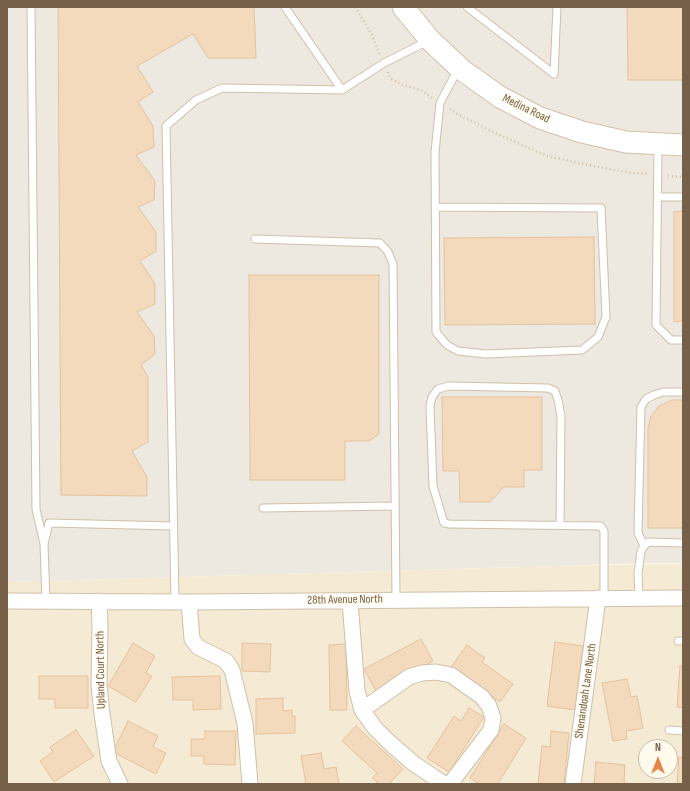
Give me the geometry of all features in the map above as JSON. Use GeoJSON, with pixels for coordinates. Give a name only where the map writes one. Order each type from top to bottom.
{"type":"FeatureCollection","features":[{"type":"Feature","properties":{"kind":"street","name":"Medina Road"},"geometry":{"type":"LineString","coordinates":[[403,7],[430,40],[459,67],[500,97],[540,118],[582,132],[619,141],[683,145]]}},
{"type":"Feature","properties":{"kind":"street","name":"Shenandoah Lane North"},"geometry":{"type":"LineString","coordinates":[[573,784],[601,598]]}},
{"type":"Feature","properties":{"kind":"street","name":"28th Avenue North"},"geometry":{"type":"LineString","coordinates":[[7,602],[683,598]]}},
{"type":"Feature","properties":{"kind":"street","name":"Upland Court North"},"geometry":{"type":"LineString","coordinates":[[99,601],[99,685],[102,714],[109,761],[120,784]]}},
{"type":"Feature","properties":{"kind":"street"},"geometry":{"type":"LineString","coordinates":[[350,601],[357,692],[362,710],[375,728],[390,743],[413,763],[444,784]]}},
{"type":"Feature","properties":{"kind":"street"},"geometry":{"type":"LineString","coordinates":[[182,602],[192,639],[198,647],[226,662],[232,670],[246,723],[250,784]]}},
{"type":"Feature","properties":{"kind":"street"},"geometry":{"type":"LineString","coordinates":[[362,710],[410,677],[422,673],[436,672],[451,675],[482,697],[489,706],[493,718],[491,730],[450,784]]}},
{"type":"Feature","properties":{"kind":"lane"},"geometry":{"type":"LineString","coordinates":[[31,7],[36,509],[44,544],[46,601]]}},
{"type":"Feature","properties":{"kind":"lane"},"geometry":{"type":"LineString","coordinates":[[285,7],[342,90]]}},
{"type":"Feature","properties":{"kind":"lane"},"geometry":{"type":"LineString","coordinates":[[467,7],[554,74],[557,7]]}},
{"type":"Feature","properties":{"kind":"lane"},"geometry":{"type":"LineString","coordinates":[[182,602],[173,526],[166,126],[196,100],[222,88],[342,90],[384,64],[430,40]]}},
{"type":"Feature","properties":{"kind":"lane"},"geometry":{"type":"LineString","coordinates":[[436,207],[601,208],[606,317],[598,337],[582,350],[486,354],[458,351],[448,345],[436,332],[435,152],[440,103],[459,67]]}},
{"type":"Feature","properties":{"kind":"lane"},"geometry":{"type":"LineString","coordinates":[[658,144],[656,325],[671,340],[683,340]]}},
{"type":"Feature","properties":{"kind":"lane"},"geometry":{"type":"LineString","coordinates":[[658,197],[683,197]]}},
{"type":"Feature","properties":{"kind":"lane"},"geometry":{"type":"LineString","coordinates":[[255,239],[380,243],[388,252],[393,264],[396,600]]}},
{"type":"Feature","properties":{"kind":"lane"},"geometry":{"type":"LineString","coordinates":[[560,525],[561,416],[555,391],[548,388],[449,386],[438,389],[432,397],[430,406],[433,486],[444,523],[602,526],[604,531],[601,598]]}},
{"type":"Feature","properties":{"kind":"lane"},"geometry":{"type":"LineString","coordinates":[[644,546],[638,533],[641,407],[646,399],[654,395],[663,392],[683,392]]}},
{"type":"Feature","properties":{"kind":"lane"},"geometry":{"type":"LineString","coordinates":[[263,508],[395,506]]}},
{"type":"Feature","properties":{"kind":"lane"},"geometry":{"type":"LineString","coordinates":[[44,544],[49,523],[173,526]]}},
{"type":"Feature","properties":{"kind":"lane"},"geometry":{"type":"LineString","coordinates":[[639,598],[638,573],[641,551],[644,546],[648,542],[683,543]]}},
{"type":"Feature","properties":{"kind":"lane"},"geometry":{"type":"LineString","coordinates":[[669,730],[683,731]]}},
{"type":"Feature","properties":{"kind":"path"},"geometry":{"type":"LineString","coordinates":[[355,7],[372,35],[391,79],[403,85],[421,90],[460,115],[547,156],[632,173],[683,177]]}},
{"type":"Feature","properties":{"kind":"shaded area"},"geometry":{"type":"Polygon","coordinates":[[[7,7],[683,7],[683,563],[7,582],[7,7]]]}},
{"type":"Feature","properties":{"kind":"shaded area"},"geometry":{"type":"Polygon","coordinates":[[[683,564],[683,784],[7,784],[7,582],[558,566],[683,564]]]}},
{"type":"Feature","properties":{"kind":"building"},"geometry":{"type":"Polygon","coordinates":[[[58,7],[254,7],[256,58],[208,58],[193,34],[137,66],[153,92],[138,102],[153,126],[154,147],[136,155],[155,181],[154,200],[138,207],[156,232],[156,251],[140,261],[155,284],[155,304],[137,312],[154,336],[155,354],[141,365],[148,377],[148,442],[132,451],[147,477],[147,496],[61,495],[58,7]]]}},
{"type":"Feature","properties":{"kind":"building"},"geometry":{"type":"Polygon","coordinates":[[[627,7],[683,7],[683,80],[628,80],[627,7]]]}},
{"type":"Feature","properties":{"kind":"building"},"geometry":{"type":"Polygon","coordinates":[[[683,211],[683,321],[674,322],[674,212],[683,211]]]}},
{"type":"Feature","properties":{"kind":"building"},"geometry":{"type":"Polygon","coordinates":[[[594,237],[595,324],[445,325],[444,238],[594,237]]]}},
{"type":"Feature","properties":{"kind":"building"},"geometry":{"type":"Polygon","coordinates":[[[249,275],[379,275],[379,434],[369,441],[345,441],[345,480],[250,480],[249,275]]]}},
{"type":"Feature","properties":{"kind":"building"},"geometry":{"type":"Polygon","coordinates":[[[442,397],[542,397],[542,470],[524,470],[524,487],[504,487],[490,502],[460,502],[459,471],[443,471],[442,397]]]}},
{"type":"Feature","properties":{"kind":"building"},"geometry":{"type":"Polygon","coordinates":[[[672,400],[683,400],[683,528],[648,528],[648,428],[651,416],[659,406],[672,400]]]}},
{"type":"Feature","properties":{"kind":"building"},"geometry":{"type":"Polygon","coordinates":[[[421,639],[433,661],[376,691],[364,669],[421,639]]]}},
{"type":"Feature","properties":{"kind":"building"},"geometry":{"type":"Polygon","coordinates":[[[555,642],[583,646],[575,710],[547,706],[555,642]]]}},
{"type":"Feature","properties":{"kind":"building"},"geometry":{"type":"Polygon","coordinates":[[[133,643],[155,656],[146,673],[152,676],[136,702],[108,686],[133,643]]]}},
{"type":"Feature","properties":{"kind":"building"},"geometry":{"type":"Polygon","coordinates":[[[242,643],[271,644],[270,672],[242,671],[242,643]]]}},
{"type":"Feature","properties":{"kind":"building"},"geometry":{"type":"Polygon","coordinates":[[[346,644],[347,710],[330,710],[329,645],[346,644]]]}},
{"type":"Feature","properties":{"kind":"building"},"geometry":{"type":"Polygon","coordinates":[[[467,645],[485,658],[482,662],[513,684],[500,702],[451,667],[467,645]]]}},
{"type":"Feature","properties":{"kind":"building"},"geometry":{"type":"Polygon","coordinates":[[[680,666],[683,666],[683,708],[677,707],[680,666]]]}},
{"type":"Feature","properties":{"kind":"building"},"geometry":{"type":"Polygon","coordinates":[[[39,676],[88,676],[88,708],[55,708],[55,699],[39,699],[39,676]]]}},
{"type":"Feature","properties":{"kind":"building"},"geometry":{"type":"Polygon","coordinates":[[[220,676],[221,709],[193,710],[193,700],[173,700],[172,677],[220,676]]]}},
{"type":"Feature","properties":{"kind":"building"},"geometry":{"type":"Polygon","coordinates":[[[627,679],[631,697],[637,696],[643,728],[626,731],[627,739],[613,741],[602,683],[627,679]]]}},
{"type":"Feature","properties":{"kind":"building"},"geometry":{"type":"Polygon","coordinates":[[[283,698],[283,711],[292,710],[292,716],[295,716],[295,733],[256,734],[256,699],[283,698]]]}},
{"type":"Feature","properties":{"kind":"building"},"geometry":{"type":"Polygon","coordinates":[[[469,708],[484,717],[449,772],[427,758],[454,716],[461,721],[469,708]]]}},
{"type":"Feature","properties":{"kind":"building"},"geometry":{"type":"Polygon","coordinates":[[[128,721],[158,736],[153,747],[166,753],[156,774],[113,752],[128,721]]]}},
{"type":"Feature","properties":{"kind":"building"},"geometry":{"type":"Polygon","coordinates":[[[504,724],[526,738],[498,784],[479,784],[470,778],[504,724]]]}},
{"type":"Feature","properties":{"kind":"building"},"geometry":{"type":"Polygon","coordinates":[[[356,726],[403,769],[389,784],[379,784],[372,778],[377,773],[342,741],[356,726]]]}},
{"type":"Feature","properties":{"kind":"building"},"geometry":{"type":"Polygon","coordinates":[[[76,730],[94,756],[54,782],[40,761],[53,752],[50,747],[76,730]]]}},
{"type":"Feature","properties":{"kind":"building"},"geometry":{"type":"Polygon","coordinates":[[[205,731],[236,731],[235,765],[204,764],[204,756],[191,756],[191,739],[205,739],[205,731]]]}},
{"type":"Feature","properties":{"kind":"building"},"geometry":{"type":"Polygon","coordinates":[[[551,731],[569,733],[564,784],[538,784],[542,746],[550,747],[551,731]]]}},
{"type":"Feature","properties":{"kind":"building"},"geometry":{"type":"Polygon","coordinates":[[[321,753],[324,769],[336,767],[339,784],[306,784],[301,756],[321,753]]]}},
{"type":"Feature","properties":{"kind":"building"},"geometry":{"type":"Polygon","coordinates":[[[679,757],[683,758],[683,784],[677,784],[679,757]]]}},
{"type":"Feature","properties":{"kind":"building"},"geometry":{"type":"Polygon","coordinates":[[[596,762],[625,765],[625,784],[594,784],[596,762]]]}}]}
